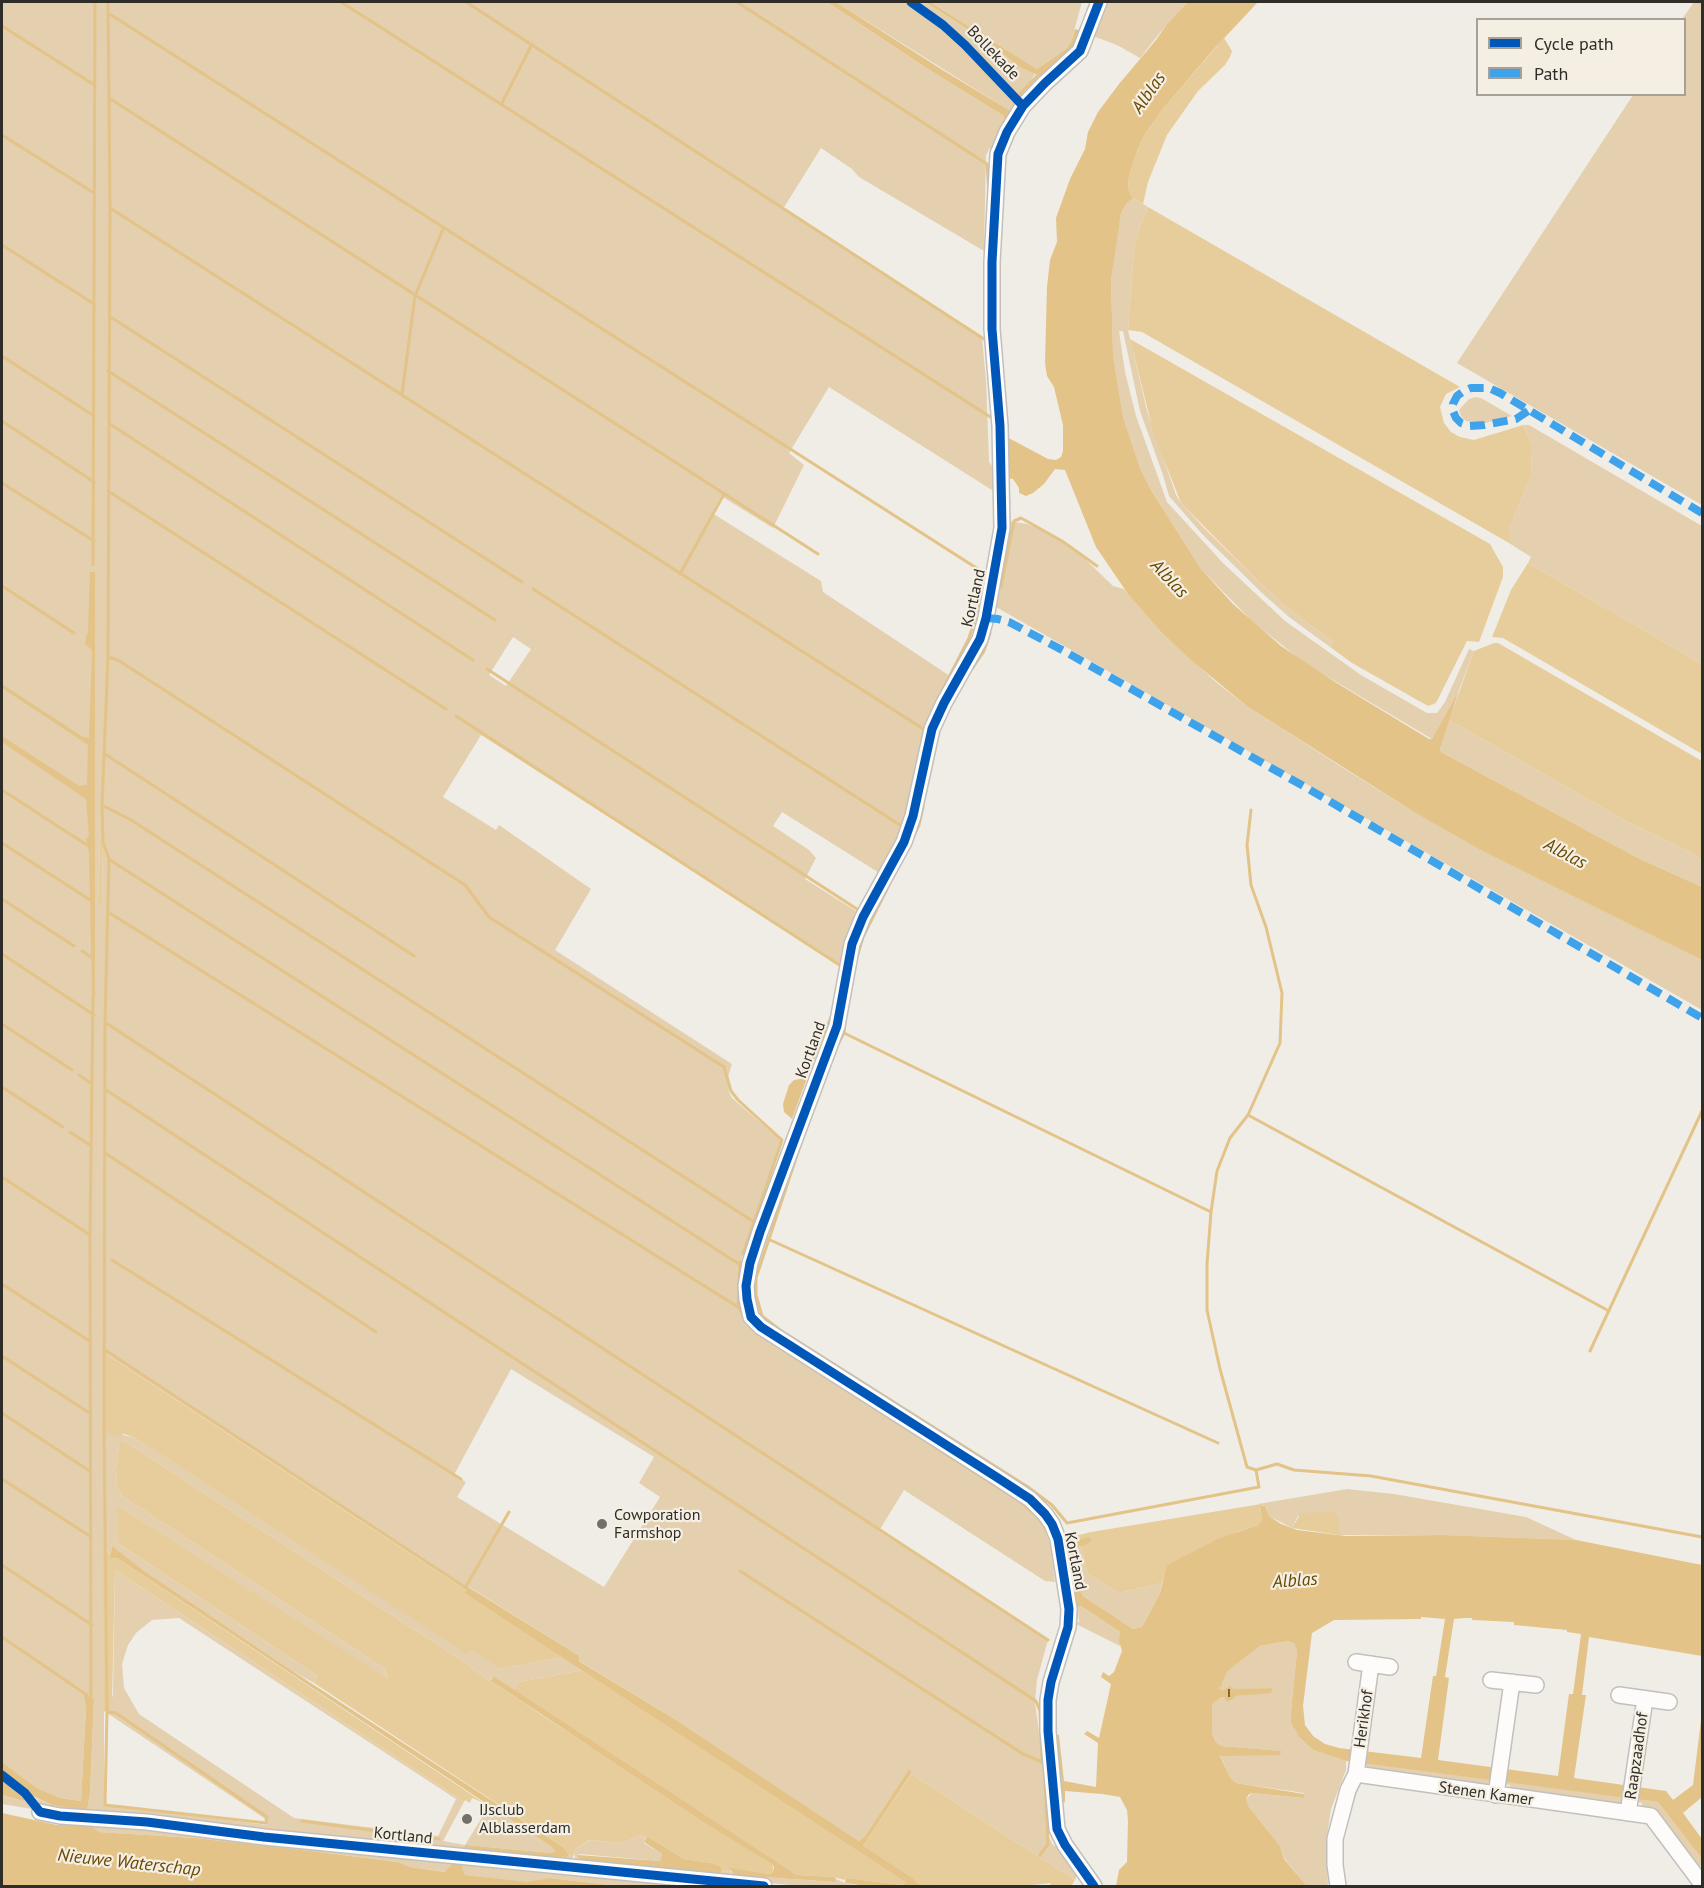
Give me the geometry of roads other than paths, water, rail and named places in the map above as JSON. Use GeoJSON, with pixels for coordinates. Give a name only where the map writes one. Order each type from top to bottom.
{"type":"FeatureCollection","features":[{"type":"Feature","properties":{"kind":"street","name":"Kortland"},"geometry":{"type":"LineString","coordinates":[[1094,1887],[1065,1845],[1058,1829],[1048,1731],[1048,1700],[1051,1682],[1068,1626],[1070,1609],[1058,1539],[1052,1524],[1030,1499],[999,1478],[761,1327],[752,1317],[746,1286],[750,1263],[760,1232],[837,1026],[852,944],[863,917],[904,842],[913,816],[932,729],[980,639],[986,618],[1002,528],[1000,426],[992,329],[992,262],[998,154],[1007,132],[1023,106],[1080,51],[1099,2]]}},
{"type":"Feature","properties":{"kind":"street"},"geometry":{"type":"LineString","coordinates":[[1356,1662],[1390,1667]]}},
{"type":"Feature","properties":{"kind":"street","name":"Herikhof"},"geometry":{"type":"LineString","coordinates":[[1356,1774],[1371,1664]]}},
{"type":"Feature","properties":{"kind":"street"},"geometry":{"type":"LineString","coordinates":[[1491,1680],[1536,1685]]}},
{"type":"Feature","properties":{"kind":"street"},"geometry":{"type":"LineString","coordinates":[[1497,1790],[1512,1682]]}},
{"type":"Feature","properties":{"kind":"street","name":"Raapzaadhof"},"geometry":{"type":"LineString","coordinates":[[1619,1695],[1669,1702]]}},
{"type":"Feature","properties":{"kind":"street","name":"Raapzaadhof"},"geometry":{"type":"LineString","coordinates":[[1629,1808],[1645,1699]]}},
{"type":"Feature","properties":{"kind":"street"},"geometry":{"type":"LineString","coordinates":[[1338,1887],[1335,1839],[1347,1790],[1356,1774]]}},
{"type":"Feature","properties":{"kind":"street","name":"Stenen Kamer"},"geometry":{"type":"LineString","coordinates":[[1356,1774],[1629,1808],[1651,1816],[1700,1883]]}},
{"type":"Feature","properties":{"kind":"street","name":"Kortland"},"geometry":{"type":"LineString","coordinates":[[40,1812],[60,1816],[147,1822],[275,1838],[764,1887]]}},
{"type":"Feature","properties":{"kind":"water"},"geometry":{"type":"Polygon","coordinates":[[[827,2],[836,2],[941,69],[1013,111],[992,151],[990,148],[1003,124],[1004,116],[827,2]]]}},
{"type":"Feature","properties":{"kind":"water"},"geometry":{"type":"Polygon","coordinates":[[[925,2],[930,2],[1037,69],[1066,49],[1075,29],[1079,30],[1074,47],[1040,76],[1021,68],[986,41],[925,2]]]}},
{"type":"Feature","properties":{"kind":"water","name":"Alblas"},"geometry":{"type":"Polygon","coordinates":[[[1188,2],[1258,2],[1162,110],[1145,134],[1129,176],[1128,189],[1133,198],[1121,213],[1111,280],[1113,354],[1123,417],[1140,468],[1151,490],[1201,569],[1233,604],[1281,646],[1429,739],[1432,739],[1459,690],[1441,752],[1638,858],[1702,887],[1702,960],[1481,850],[1414,812],[1248,707],[1161,632],[1128,594],[1096,547],[1065,470],[1055,469],[1044,484],[1026,496],[1019,493],[1019,488],[1013,479],[1007,478],[1003,435],[1048,459],[1056,460],[1061,457],[1063,451],[1063,425],[1054,387],[1047,376],[1045,363],[1050,260],[1057,242],[1056,218],[1070,179],[1085,149],[1088,132],[1098,112],[1167,24],[1188,2]]]}},
{"type":"Feature","properties":{"kind":"water"},"geometry":{"type":"Polygon","coordinates":[[[90,572],[95,572],[95,997],[92,994],[89,853],[86,839],[89,836],[86,799],[2,742],[2,736],[79,786],[87,785],[88,745],[2,688],[2,684],[83,737],[89,738],[92,650],[85,644],[88,632],[90,572]]]}},
{"type":"Feature","properties":{"kind":"water"},"geometry":{"type":"Polygon","coordinates":[[[807,1078],[792,1119],[784,1112],[783,1104],[789,1085],[794,1080],[807,1078]]]}},
{"type":"Feature","properties":{"kind":"water","name":"Alblas"},"geometry":{"type":"Polygon","coordinates":[[[1260,1506],[1265,1506],[1269,1516],[1297,1530],[1346,1536],[1444,1535],[1576,1540],[1702,1565],[1702,1656],[1589,1637],[1582,1695],[1586,1695],[1574,1778],[1666,1791],[1673,1800],[1693,1785],[1702,1712],[1702,1797],[1683,1813],[1702,1839],[1702,1859],[1658,1802],[1346,1761],[1313,1750],[1300,1738],[1291,1722],[1297,1651],[1294,1643],[1288,1641],[1260,1646],[1228,1671],[1221,1688],[1219,1686],[1220,1690],[1230,1686],[1233,1689],[1271,1688],[1273,1690],[1271,1693],[1236,1696],[1228,1702],[1224,1697],[1220,1698],[1212,1705],[1212,1734],[1221,1746],[1282,1751],[1280,1755],[1220,1756],[1231,1779],[1236,1783],[1304,1794],[1304,1798],[1252,1793],[1246,1799],[1249,1807],[1280,1846],[1284,1859],[1307,1886],[1116,1886],[1119,1870],[1127,1862],[1127,1810],[1120,1797],[1065,1791],[1065,1802],[1062,1803],[1059,1786],[1054,1734],[1059,1735],[1064,1781],[1096,1787],[1098,1743],[1084,1734],[1087,1731],[1099,1738],[1111,1684],[1101,1677],[1103,1672],[1109,1676],[1114,1672],[1122,1651],[1119,1641],[1120,1632],[1081,1606],[1078,1608],[1078,1621],[1067,1560],[1071,1545],[1077,1540],[1089,1537],[1092,1540],[1078,1547],[1075,1556],[1076,1581],[1083,1596],[1133,1629],[1142,1627],[1160,1593],[1167,1565],[1220,1538],[1258,1525],[1262,1520],[1260,1506]],[[1421,1617],[1421,1619],[1334,1620],[1312,1633],[1303,1706],[1305,1725],[1313,1736],[1325,1744],[1339,1748],[1421,1758],[1433,1676],[1436,1676],[1445,1619],[1421,1617]],[[1472,1618],[1454,1619],[1445,1677],[1449,1678],[1438,1760],[1558,1776],[1569,1694],[1573,1694],[1581,1634],[1567,1632],[1567,1630],[1514,1625],[1514,1622],[1472,1620],[1472,1618]]]}},
{"type":"Feature","properties":{"kind":"water"},"geometry":{"type":"Polygon","coordinates":[[[112,1546],[143,1570],[294,1672],[563,1847],[569,1855],[567,1857],[519,1855],[464,1849],[465,1845],[552,1853],[555,1851],[117,1558],[110,1559],[112,1546]]]}},
{"type":"Feature","properties":{"kind":"water"},"geometry":{"type":"Polygon","coordinates":[[[468,1587],[578,1655],[579,1661],[676,1720],[859,1841],[865,1836],[909,1769],[912,1772],[863,1846],[913,1878],[918,1884],[951,1886],[867,1886],[845,1883],[846,1878],[903,1885],[906,1882],[464,1593],[468,1587]]]}},
{"type":"Feature","properties":{"kind":"water"},"geometry":{"type":"Polygon","coordinates":[[[493,1676],[797,1875],[833,1877],[836,1878],[835,1882],[734,1875],[729,1868],[770,1874],[774,1871],[774,1867],[491,1681],[493,1676]]]}},
{"type":"Feature","properties":{"kind":"water"},"geometry":{"type":"Polygon","coordinates":[[[84,1692],[94,1699],[90,1793],[87,1811],[52,1805],[31,1795],[23,1801],[2,1795],[2,1779],[23,1795],[27,1792],[2,1771],[2,1762],[37,1788],[60,1798],[81,1801],[86,1709],[84,1692]]]}},
{"type":"Feature","properties":{"kind":"water","name":"Nieuwe Waterschap"},"geometry":{"type":"Polygon","coordinates":[[[2,1813],[57,1825],[90,1825],[98,1832],[195,1838],[311,1851],[398,1862],[410,1867],[445,1872],[452,1864],[461,1864],[465,1875],[527,1882],[549,1878],[619,1886],[2,1885],[2,1813]]]}},
{"type":"Feature","properties":{"kind":"water"},"geometry":{"type":"Polygon","coordinates":[[[647,1836],[684,1859],[711,1863],[720,1866],[722,1870],[720,1874],[580,1860],[578,1857],[578,1855],[660,1861],[662,1854],[644,1842],[647,1836]]]}},
{"type":"Feature","properties":{"kind":"waterway"},"geometry":{"type":"LineString","coordinates":[[93,565],[95,2]]}},
{"type":"Feature","properties":{"kind":"waterway"},"geometry":{"type":"LineString","coordinates":[[107,1712],[116,1713],[267,1817],[266,1823],[105,1805],[107,1712],[104,1430],[105,1023],[109,859],[103,842],[102,805],[108,657],[110,208],[108,2]]}},
{"type":"Feature","properties":{"kind":"waterway"},"geometry":{"type":"LineString","coordinates":[[341,2],[992,418]]}},
{"type":"Feature","properties":{"kind":"waterway"},"geometry":{"type":"LineString","coordinates":[[466,2],[987,341]]}},
{"type":"Feature","properties":{"kind":"waterway"},"geometry":{"type":"LineString","coordinates":[[737,2],[987,164],[989,191]]}},
{"type":"Feature","properties":{"kind":"waterway"},"geometry":{"type":"LineString","coordinates":[[108,13],[989,576]]}},
{"type":"Feature","properties":{"kind":"waterway"},"geometry":{"type":"LineString","coordinates":[[2,26],[93,84]]}},
{"type":"Feature","properties":{"kind":"waterway"},"geometry":{"type":"LineString","coordinates":[[502,103],[532,44]]}},
{"type":"Feature","properties":{"kind":"waterway"},"geometry":{"type":"LineString","coordinates":[[1020,94],[1040,73]]}},
{"type":"Feature","properties":{"kind":"waterway"},"geometry":{"type":"LineString","coordinates":[[109,98],[818,554]]}},
{"type":"Feature","properties":{"kind":"waterway"},"geometry":{"type":"LineString","coordinates":[[2,135],[94,193]]}},
{"type":"Feature","properties":{"kind":"waterway"},"geometry":{"type":"LineString","coordinates":[[110,208],[925,730]]}},
{"type":"Feature","properties":{"kind":"waterway"},"geometry":{"type":"LineString","coordinates":[[402,394],[415,296],[443,229]]}},
{"type":"Feature","properties":{"kind":"waterway"},"geometry":{"type":"LineString","coordinates":[[2,245],[94,304]]}},
{"type":"Feature","properties":{"kind":"waterway"},"geometry":{"type":"LineString","coordinates":[[109,316],[522,582]]}},
{"type":"Feature","properties":{"kind":"waterway"},"geometry":{"type":"LineString","coordinates":[[2,356],[94,416]]}},
{"type":"Feature","properties":{"kind":"waterway"},"geometry":{"type":"LineString","coordinates":[[108,371],[495,620]]}},
{"type":"Feature","properties":{"kind":"waterway"},"geometry":{"type":"LineString","coordinates":[[2,421],[94,482]]}},
{"type":"Feature","properties":{"kind":"waterway"},"geometry":{"type":"LineString","coordinates":[[110,424],[473,660]]}},
{"type":"Feature","properties":{"kind":"waterway"},"geometry":{"type":"LineString","coordinates":[[2,483],[94,541]]}},
{"type":"Feature","properties":{"kind":"waterway"},"geometry":{"type":"LineString","coordinates":[[108,491],[446,709]]}},
{"type":"Feature","properties":{"kind":"waterway"},"geometry":{"type":"LineString","coordinates":[[680,574],[724,494]]}},
{"type":"Feature","properties":{"kind":"waterway"},"geometry":{"type":"LineString","coordinates":[[1001,587],[1014,521],[1021,518],[1062,541],[1097,566]]}},
{"type":"Feature","properties":{"kind":"waterway"},"geometry":{"type":"LineString","coordinates":[[2,586],[74,633]]}},
{"type":"Feature","properties":{"kind":"waterway"},"geometry":{"type":"LineString","coordinates":[[533,589],[903,827]]}},
{"type":"Feature","properties":{"kind":"waterway"},"geometry":{"type":"LineString","coordinates":[[941,693],[969,638],[984,591]]}},
{"type":"Feature","properties":{"kind":"waterway"},"geometry":{"type":"LineString","coordinates":[[972,669],[984,651],[990,633]]}},
{"type":"Feature","properties":{"kind":"waterway"},"geometry":{"type":"LineString","coordinates":[[108,657],[118,660],[465,885],[489,917],[724,1067],[731,1091],[738,1100],[782,1140],[743,1254]]}},
{"type":"Feature","properties":{"kind":"waterway"},"geometry":{"type":"LineString","coordinates":[[487,669],[860,911]]}},
{"type":"Feature","properties":{"kind":"waterway"},"geometry":{"type":"LineString","coordinates":[[456,716],[841,966]]}},
{"type":"Feature","properties":{"kind":"waterway"},"geometry":{"type":"LineString","coordinates":[[105,754],[414,956]]}},
{"type":"Feature","properties":{"kind":"waterway"},"geometry":{"type":"LineString","coordinates":[[2,790],[87,845]]}},
{"type":"Feature","properties":{"kind":"waterway"},"geometry":{"type":"LineString","coordinates":[[102,805],[131,820],[754,1222]]}},
{"type":"Feature","properties":{"kind":"waterway"},"geometry":{"type":"LineString","coordinates":[[914,835],[923,807]]}},
{"type":"Feature","properties":{"kind":"waterway"},"geometry":{"type":"LineString","coordinates":[[1251,810],[1247,845],[1251,885],[1266,927],[1282,993],[1280,1043],[1248,1115],[1230,1138],[1217,1171],[1207,1264],[1207,1310],[1220,1369],[1247,1467],[1256,1470],[1277,1464],[1294,1470],[1371,1476],[1702,1537]]}},
{"type":"Feature","properties":{"kind":"waterway"},"geometry":{"type":"LineString","coordinates":[[2,843],[90,900]]}},
{"type":"Feature","properties":{"kind":"waterway"},"geometry":{"type":"LineString","coordinates":[[110,860],[739,1264]]}},
{"type":"Feature","properties":{"kind":"waterway"},"geometry":{"type":"LineString","coordinates":[[857,957],[863,937],[887,889]]}},
{"type":"Feature","properties":{"kind":"waterway"},"geometry":{"type":"LineString","coordinates":[[2,899],[74,946]]}},
{"type":"Feature","properties":{"kind":"waterway"},"geometry":{"type":"LineString","coordinates":[[108,912],[738,1307]]}},
{"type":"Feature","properties":{"kind":"waterway"},"geometry":{"type":"LineString","coordinates":[[82,951],[91,957]]}},
{"type":"Feature","properties":{"kind":"waterway"},"geometry":{"type":"LineString","coordinates":[[2,954],[94,1015]]}},
{"type":"Feature","properties":{"kind":"waterway"},"geometry":{"type":"LineString","coordinates":[[91,1698],[90,1235],[93,996]]}},
{"type":"Feature","properties":{"kind":"waterway"},"geometry":{"type":"LineString","coordinates":[[807,1073],[832,1015]]}},
{"type":"Feature","properties":{"kind":"waterway"},"geometry":{"type":"LineString","coordinates":[[838,1044],[844,1033],[845,1022]]}},
{"type":"Feature","properties":{"kind":"waterway"},"geometry":{"type":"LineString","coordinates":[[106,1023],[1048,1640]]}},
{"type":"Feature","properties":{"kind":"waterway"},"geometry":{"type":"LineString","coordinates":[[2,1024],[72,1070]]}},
{"type":"Feature","properties":{"kind":"waterway"},"geometry":{"type":"LineString","coordinates":[[844,1033],[1211,1212]]}},
{"type":"Feature","properties":{"kind":"waterway"},"geometry":{"type":"LineString","coordinates":[[79,1075],[92,1084]]}},
{"type":"Feature","properties":{"kind":"waterway"},"geometry":{"type":"LineString","coordinates":[[2,1087],[63,1127]]}},
{"type":"Feature","properties":{"kind":"waterway"},"geometry":{"type":"LineString","coordinates":[[106,1090],[1036,1701],[1040,1711],[1042,1762],[1023,1754],[740,1571]]}},
{"type":"Feature","properties":{"kind":"waterway"},"geometry":{"type":"LineString","coordinates":[[1590,1351],[1702,1111]]}},
{"type":"Feature","properties":{"kind":"waterway"},"geometry":{"type":"LineString","coordinates":[[1248,1115],[1609,1311]]}},
{"type":"Feature","properties":{"kind":"waterway"},"geometry":{"type":"LineString","coordinates":[[70,1132],[90,1145]]}},
{"type":"Feature","properties":{"kind":"waterway"},"geometry":{"type":"LineString","coordinates":[[801,1143],[756,1278],[756,1295],[762,1316],[780,1330],[1028,1487],[1052,1505],[1067,1523],[1259,1487],[1256,1470]]}},
{"type":"Feature","properties":{"kind":"waterway"},"geometry":{"type":"LineString","coordinates":[[105,1153],[376,1332]]}},
{"type":"Feature","properties":{"kind":"waterway"},"geometry":{"type":"LineString","coordinates":[[2,1177],[90,1235]]}},
{"type":"Feature","properties":{"kind":"waterway"},"geometry":{"type":"LineString","coordinates":[[768,1239],[1218,1443]]}},
{"type":"Feature","properties":{"kind":"waterway"},"geometry":{"type":"LineString","coordinates":[[112,1260],[461,1479]]}},
{"type":"Feature","properties":{"kind":"waterway"},"geometry":{"type":"LineString","coordinates":[[740,1262],[738,1307],[745,1317]]}},
{"type":"Feature","properties":{"kind":"waterway"},"geometry":{"type":"LineString","coordinates":[[2,1284],[91,1342]]}},
{"type":"Feature","properties":{"kind":"waterway"},"geometry":{"type":"LineString","coordinates":[[105,1350],[469,1590]]}},
{"type":"Feature","properties":{"kind":"waterway"},"geometry":{"type":"LineString","coordinates":[[2,1356],[91,1414]]}},
{"type":"Feature","properties":{"kind":"waterway"},"geometry":{"type":"LineString","coordinates":[[2,1413],[91,1472]]}},
{"type":"Feature","properties":{"kind":"waterway"},"geometry":{"type":"LineString","coordinates":[[938,1449],[1020,1501],[1035,1514]]}},
{"type":"Feature","properties":{"kind":"waterway"},"geometry":{"type":"LineString","coordinates":[[2,1479],[91,1537]]}},
{"type":"Feature","properties":{"kind":"waterway"},"geometry":{"type":"LineString","coordinates":[[465,1588],[509,1512]]}},
{"type":"Feature","properties":{"kind":"waterway"},"geometry":{"type":"LineString","coordinates":[[1053,1554],[1055,1570]]}},
{"type":"Feature","properties":{"kind":"waterway"},"geometry":{"type":"LineString","coordinates":[[2,1565],[92,1625]]}},
{"type":"Feature","properties":{"kind":"waterway"},"geometry":{"type":"LineString","coordinates":[[2,1637],[87,1695]]}},
{"type":"Feature","properties":{"kind":"waterway"},"geometry":{"type":"LineString","coordinates":[[1040,1855],[1048,1844],[1045,1784]]}},
{"type":"Feature","properties":{"kind":"waterway"},"geometry":{"type":"LineString","coordinates":[[302,1821],[439,1839]]}},
{"type":"Feature","properties":{"kind":"place","name":"Cowporation Farmshop"},"geometry":{"type":"Point","coordinates":[602,1524]}},
{"type":"Feature","properties":{"kind":"place","name":"IJsclub Alblasserdam"},"geometry":{"type":"Point","coordinates":[467,1819]}}]}
